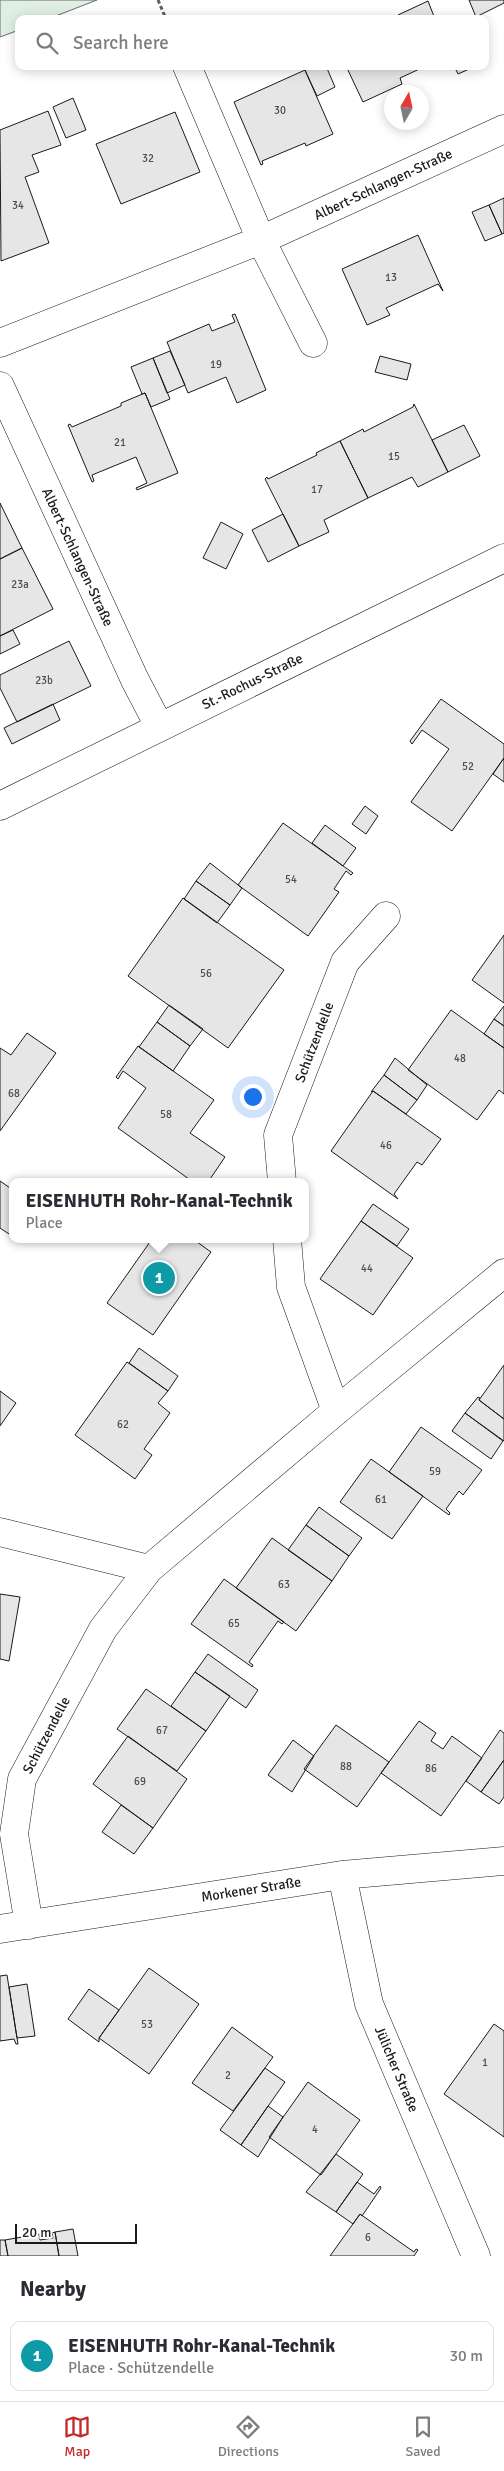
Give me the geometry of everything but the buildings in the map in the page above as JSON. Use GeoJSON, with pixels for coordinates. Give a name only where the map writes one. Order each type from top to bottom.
{"type":"FeatureCollection","features":[{"type":"Feature","properties":{"kind":"street"},"geometry":{"type":"LineString","coordinates":[[189,70],[261,240],[314,343]]}},
{"type":"Feature","properties":{"kind":"street","name":"Albert-Schlangen-Straße"},"geometry":{"type":"LineString","coordinates":[[0,342],[261,240],[504,129]]}},
{"type":"Feature","properties":{"kind":"street","name":"Albert-Schlangen-Straße"},"geometry":{"type":"LineString","coordinates":[[0,386],[135,680],[159,726]]}},
{"type":"Feature","properties":{"kind":"street","name":"St.-Rochus-Straße"},"geometry":{"type":"LineString","coordinates":[[0,806],[159,726],[504,558]]}},
{"type":"Feature","properties":{"kind":"street","name":"Schützendelle"},"geometry":{"type":"LineString","coordinates":[[282,1178],[278,1135],[345,962],[386,916]]}},
{"type":"Feature","properties":{"kind":"street"},"geometry":{"type":"LineString","coordinates":[[287,1243],[290,1287],[336,1411]]}},
{"type":"Feature","properties":{"kind":"street","name":"Schützendelle"},"geometry":{"type":"LineString","coordinates":[[29,1925],[14,1834],[22,1779],[103,1629],[149,1568],[336,1411],[504,1274]]}},
{"type":"Feature","properties":{"kind":"street"},"geometry":{"type":"LineString","coordinates":[[0,1532],[149,1568]]}},
{"type":"Feature","properties":{"kind":"street","name":"Morkener Straße"},"geometry":{"type":"LineString","coordinates":[[0,1929],[342,1875],[504,1862]]}},
{"type":"Feature","properties":{"kind":"street","name":"Jülicher Straße"},"geometry":{"type":"LineString","coordinates":[[342,1875],[369,2004],[476,2256]]}},
{"type":"Feature","properties":{"kind":"path"},"geometry":{"type":"LineString","coordinates":[[158,0],[164,15]]}},
{"type":"Feature","properties":{"kind":"green space"},"geometry":{"type":"Polygon","coordinates":[[[0,0],[97,0],[58,15],[15,15],[15,31],[0,37],[0,0]]]}},
{"type":"Feature","properties":{"kind":"place","name":"EISENHUTH Rohr-Kanal-Technik"},"geometry":{"type":"Point","coordinates":[159,1278]}}]}
